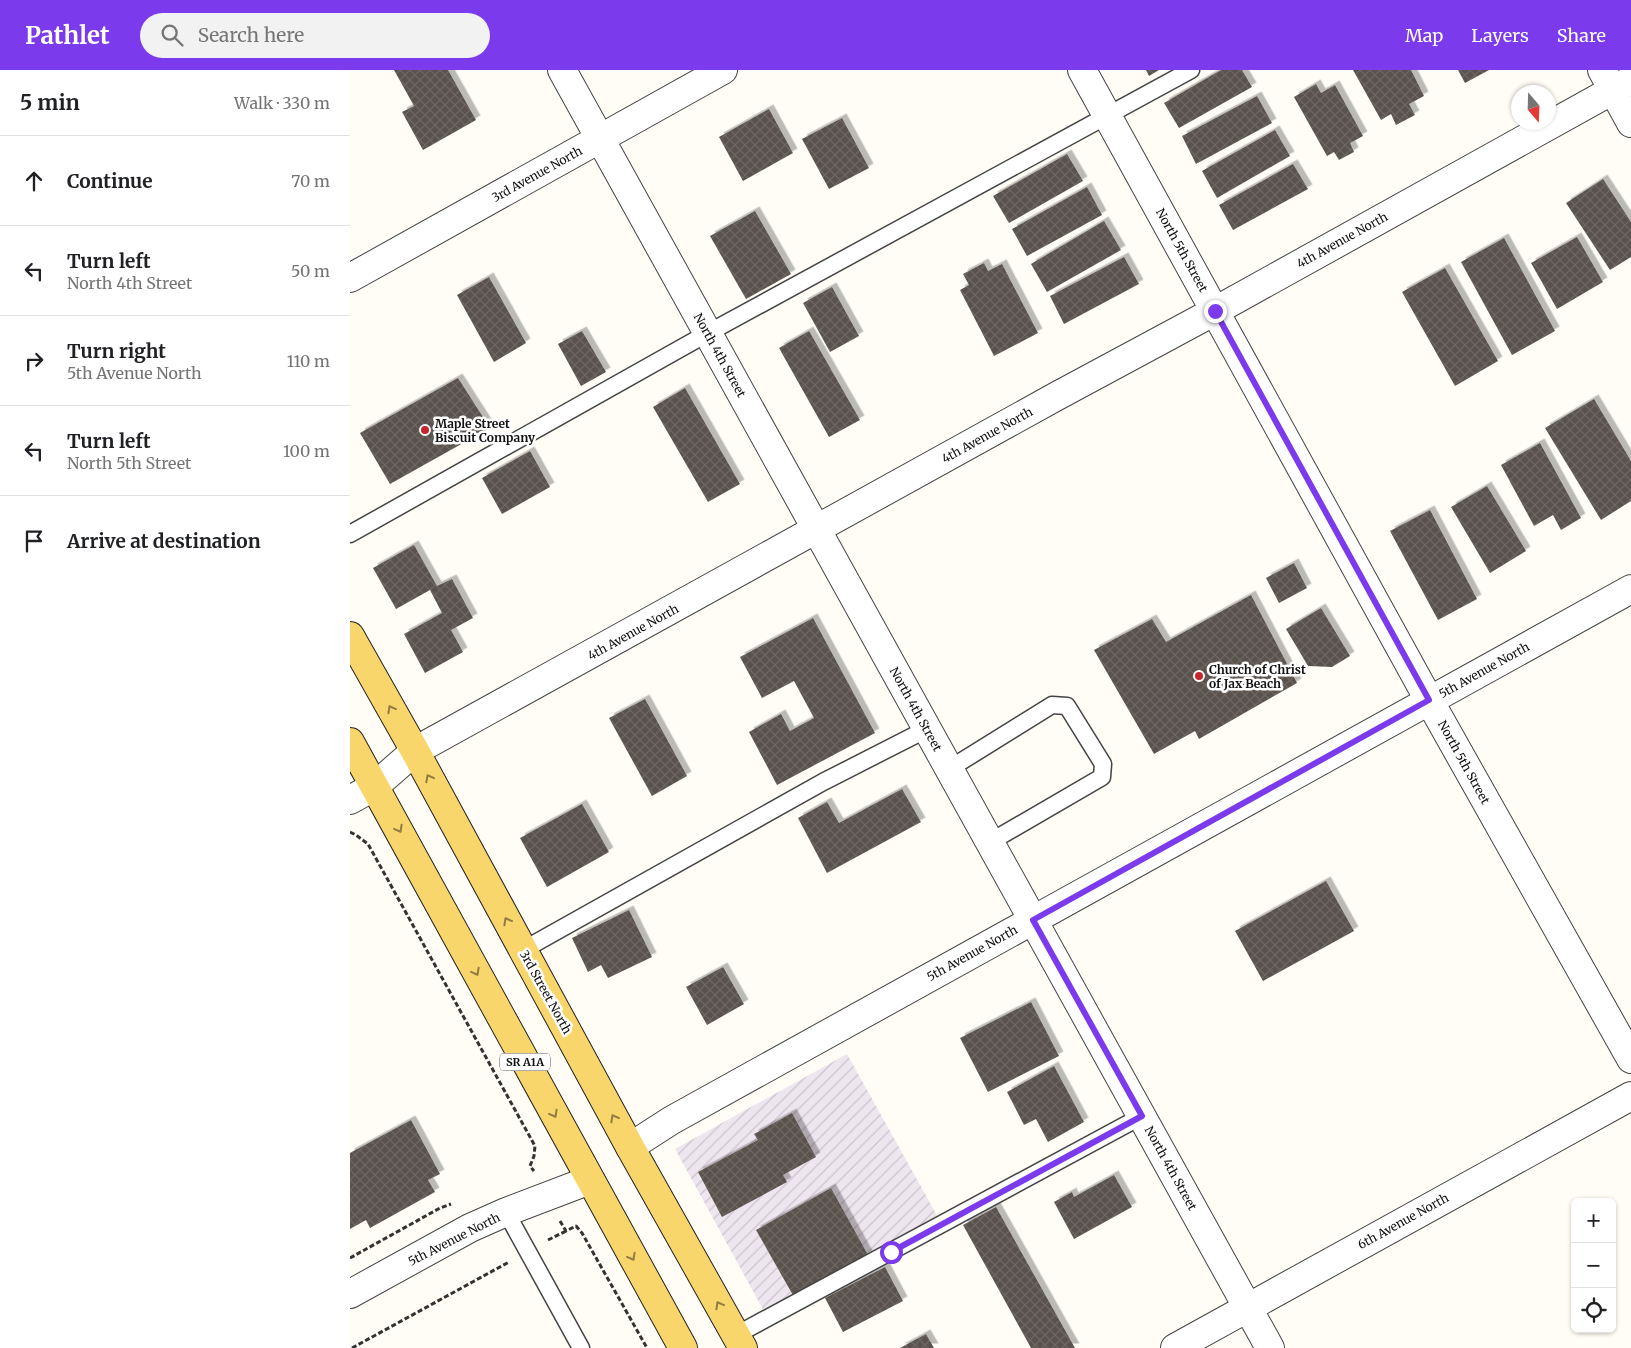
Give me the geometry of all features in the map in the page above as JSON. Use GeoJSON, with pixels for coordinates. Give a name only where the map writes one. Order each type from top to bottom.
{"type":"FeatureCollection","features":[{"type":"Feature","properties":{"kind":"main road","name":"3rd Street North"},"geometry":{"type":"LineString","coordinates":[[350,636],[739,1342]]}},
{"type":"Feature","properties":{"kind":"main road","name":"SR A1A"},"geometry":{"type":"LineString","coordinates":[[350,742],[683,1348]]}},
{"type":"Feature","properties":{"kind":"street","name":"North 4th Street"},"geometry":{"type":"LineString","coordinates":[[562,70],[1270,1348]]}},
{"type":"Feature","properties":{"kind":"street","name":"3rd Avenue North"},"geometry":{"type":"LineString","coordinates":[[350,278],[723,70]]}},
{"type":"Feature","properties":{"kind":"street","name":"North 5th Street"},"geometry":{"type":"LineString","coordinates":[[1082,70],[1429,700],[1631,1059]]}},
{"type":"Feature","properties":{"kind":"street"},"geometry":{"type":"LineString","coordinates":[[1615,80],[1631,123]]}},
{"type":"Feature","properties":{"kind":"street","name":"4th Avenue North"},"geometry":{"type":"LineString","coordinates":[[350,800],[375,786],[415,752],[1215,311],[1615,80]]}},
{"type":"Feature","properties":{"kind":"street","name":"5th Avenue North"},"geometry":{"type":"LineString","coordinates":[[630,1147],[672,1120],[1631,588]]}},
{"type":"Feature","properties":{"kind":"street","name":"6th Avenue North"},"geometry":{"type":"LineString","coordinates":[[1174,1348],[1631,1096]]}},
{"type":"Feature","properties":{"kind":"street","name":"5th Avenue North"},"geometry":{"type":"LineString","coordinates":[[350,1294],[470,1228],[590,1180]]}},
{"type":"Feature","properties":{"kind":"lane"},"geometry":{"type":"LineString","coordinates":[[350,534],[708,333],[1191,70]]}},
{"type":"Feature","properties":{"kind":"lane"},"geometry":{"type":"LineString","coordinates":[[949,769],[1052,705],[1067,706],[1103,764],[1102,777],[990,842]]}},
{"type":"Feature","properties":{"kind":"lane"},"geometry":{"type":"LineString","coordinates":[[523,950],[823,782],[927,729]]}},
{"type":"Feature","properties":{"kind":"lane"},"geometry":{"type":"LineString","coordinates":[[739,1342],[1142,1116]]}},
{"type":"Feature","properties":{"kind":"lane"},"geometry":{"type":"LineString","coordinates":[[506,1212],[581,1348]]}},
{"type":"Feature","properties":{"kind":"path"},"geometry":{"type":"LineString","coordinates":[[350,832],[368,844],[535,1146],[530,1166],[566,1230]]}},
{"type":"Feature","properties":{"kind":"path"},"geometry":{"type":"LineString","coordinates":[[350,838],[356,835]]}},
{"type":"Feature","properties":{"kind":"path"},"geometry":{"type":"LineString","coordinates":[[352,1348],[576,1226],[582,1233],[647,1348]]}},
{"type":"Feature","properties":{"kind":"shaded area"},"geometry":{"type":"Polygon","coordinates":[[[847,1054],[939,1219],[765,1313],[675,1149],[847,1054]]]}},
{"type":"Feature","properties":{"kind":"building"},"geometry":{"type":"Polygon","coordinates":[[[394,70],[448,70],[476,120],[423,150],[402,112],[414,106],[394,70]]]}},
{"type":"Feature","properties":{"kind":"building"},"geometry":{"type":"Polygon","coordinates":[[[1146,70],[1159,70],[1149,76],[1146,70]]]}},
{"type":"Feature","properties":{"kind":"building"},"geometry":{"type":"Polygon","coordinates":[[[1221,70],[1242,70],[1252,87],[1179,128],[1164,103],[1221,70]]]}},
{"type":"Feature","properties":{"kind":"building"},"geometry":{"type":"Polygon","coordinates":[[[1353,70],[1411,70],[1424,96],[1409,104],[1415,115],[1396,125],[1391,114],[1381,120],[1353,70]]]}},
{"type":"Feature","properties":{"kind":"building"},"geometry":{"type":"Polygon","coordinates":[[[1458,70],[1489,70],[1465,83],[1458,70]]]}},
{"type":"Feature","properties":{"kind":"building"},"geometry":{"type":"Polygon","coordinates":[[[1316,84],[1321,93],[1335,85],[1363,136],[1350,143],[1354,152],[1339,160],[1334,152],[1327,156],[1294,97],[1316,84]]]}},
{"type":"Feature","properties":{"kind":"building"},"geometry":{"type":"Polygon","coordinates":[[[1257,96],[1272,123],[1196,164],[1182,136],[1257,96]]]}},
{"type":"Feature","properties":{"kind":"building"},"geometry":{"type":"Polygon","coordinates":[[[769,109],[793,153],[743,181],[719,137],[769,109]]]}},
{"type":"Feature","properties":{"kind":"building"},"geometry":{"type":"Polygon","coordinates":[[[842,118],[869,168],[829,189],[802,139],[842,118]]]}},
{"type":"Feature","properties":{"kind":"building"},"geometry":{"type":"Polygon","coordinates":[[[1275,130],[1290,156],[1217,198],[1202,171],[1275,130]]]}},
{"type":"Feature","properties":{"kind":"building"},"geometry":{"type":"Polygon","coordinates":[[[1067,154],[1083,181],[1009,223],[993,196],[1067,154]]]}},
{"type":"Feature","properties":{"kind":"building"},"geometry":{"type":"Polygon","coordinates":[[[1293,164],[1308,189],[1233,230],[1219,205],[1293,164]]]}},
{"type":"Feature","properties":{"kind":"building"},"geometry":{"type":"Polygon","coordinates":[[[1603,179],[1631,222],[1631,257],[1610,270],[1566,203],[1603,179]]]}},
{"type":"Feature","properties":{"kind":"building"},"geometry":{"type":"Polygon","coordinates":[[[1087,187],[1102,215],[1027,256],[1012,229],[1087,187]]]}},
{"type":"Feature","properties":{"kind":"building"},"geometry":{"type":"Polygon","coordinates":[[[755,211],[791,274],[746,299],[710,236],[755,211]]]}},
{"type":"Feature","properties":{"kind":"building"},"geometry":{"type":"Polygon","coordinates":[[[1104,221],[1121,250],[1047,292],[1031,264],[1104,221]]]}},
{"type":"Feature","properties":{"kind":"building"},"geometry":{"type":"Polygon","coordinates":[[[1577,237],[1603,282],[1557,309],[1531,263],[1577,237]]]}},
{"type":"Feature","properties":{"kind":"building"},"geometry":{"type":"Polygon","coordinates":[[[1504,238],[1555,331],[1512,355],[1461,262],[1504,238]]]}},
{"type":"Feature","properties":{"kind":"building"},"geometry":{"type":"Polygon","coordinates":[[[1124,257],[1139,284],[1064,324],[1050,296],[1124,257]]]}},
{"type":"Feature","properties":{"kind":"building"},"geometry":{"type":"Polygon","coordinates":[[[984,263],[988,271],[1002,264],[1038,333],[994,356],[960,290],[969,285],[963,274],[984,263]]]}},
{"type":"Feature","properties":{"kind":"building"},"geometry":{"type":"Polygon","coordinates":[[[1445,268],[1498,361],[1455,386],[1402,292],[1445,268]]]}},
{"type":"Feature","properties":{"kind":"building"},"geometry":{"type":"Polygon","coordinates":[[[489,277],[526,343],[494,362],[457,295],[489,277]]]}},
{"type":"Feature","properties":{"kind":"building"},"geometry":{"type":"Polygon","coordinates":[[[832,287],[859,336],[830,352],[803,303],[832,287]]]}},
{"type":"Feature","properties":{"kind":"building"},"geometry":{"type":"Polygon","coordinates":[[[582,331],[606,372],[581,386],[558,344],[582,331]]]}},
{"type":"Feature","properties":{"kind":"building"},"geometry":{"type":"Polygon","coordinates":[[[809,331],[860,420],[829,437],[779,348],[809,331]]]}},
{"type":"Feature","properties":{"kind":"building","name":"Maple Street Biscuit Company"},"geometry":{"type":"Polygon","coordinates":[[[458,378],[490,428],[390,484],[360,433],[458,378]]]}},
{"type":"Feature","properties":{"kind":"building"},"geometry":{"type":"Polygon","coordinates":[[[685,388],[740,484],[708,502],[653,407],[685,388]]]}},
{"type":"Feature","properties":{"kind":"building"},"geometry":{"type":"Polygon","coordinates":[[[1594,399],[1631,461],[1631,501],[1601,520],[1545,428],[1594,399]]]}},
{"type":"Feature","properties":{"kind":"building"},"geometry":{"type":"Polygon","coordinates":[[[1540,443],[1581,518],[1561,530],[1553,515],[1534,526],[1501,465],[1540,443]]]}},
{"type":"Feature","properties":{"kind":"building"},"geometry":{"type":"Polygon","coordinates":[[[530,451],[550,487],[502,514],[482,478],[530,451]]]}},
{"type":"Feature","properties":{"kind":"building"},"geometry":{"type":"Polygon","coordinates":[[[1487,486],[1526,551],[1490,573],[1451,507],[1487,486]]]}},
{"type":"Feature","properties":{"kind":"building"},"geometry":{"type":"Polygon","coordinates":[[[1430,510],[1477,599],[1438,620],[1390,531],[1430,510]]]}},
{"type":"Feature","properties":{"kind":"building"},"geometry":{"type":"Polygon","coordinates":[[[414,545],[437,586],[452,579],[473,618],[451,630],[463,652],[425,673],[404,634],[442,613],[430,590],[396,609],[373,568],[414,545]]]}},
{"type":"Feature","properties":{"kind":"building"},"geometry":{"type":"Polygon","coordinates":[[[1294,563],[1307,588],[1279,603],[1266,578],[1294,563]]]}},
{"type":"Feature","properties":{"kind":"building"},"geometry":{"type":"Polygon","coordinates":[[[1251,595],[1297,683],[1199,739],[1195,731],[1154,754],[1094,650],[1152,619],[1166,642],[1251,595]]]}},
{"type":"Feature","properties":{"kind":"building"},"geometry":{"type":"Polygon","coordinates":[[[1321,608],[1350,656],[1332,667],[1308,666],[1286,629],[1321,608]]]}},
{"type":"Feature","properties":{"kind":"building"},"geometry":{"type":"Polygon","coordinates":[[[813,618],[875,733],[777,785],[749,732],[781,714],[790,731],[814,718],[794,681],[762,698],[740,657],[813,618]]]}},
{"type":"Feature","properties":{"kind":"building"},"geometry":{"type":"Polygon","coordinates":[[[645,699],[687,776],[652,796],[609,718],[645,699]]]}},
{"type":"Feature","properties":{"kind":"building"},"geometry":{"type":"Polygon","coordinates":[[[902,789],[921,822],[827,873],[798,818],[827,802],[839,823],[902,789]]]}},
{"type":"Feature","properties":{"kind":"building"},"geometry":{"type":"Polygon","coordinates":[[[582,804],[609,852],[547,887],[520,838],[582,804]]]}},
{"type":"Feature","properties":{"kind":"building"},"geometry":{"type":"Polygon","coordinates":[[[1326,881],[1354,931],[1263,981],[1235,931],[1326,881]]]}},
{"type":"Feature","properties":{"kind":"building"},"geometry":{"type":"Polygon","coordinates":[[[629,910],[652,957],[608,978],[601,965],[588,972],[572,938],[629,910]]]}},
{"type":"Feature","properties":{"kind":"building"},"geometry":{"type":"Polygon","coordinates":[[[723,967],[744,1004],[707,1025],[686,987],[723,967]]]}},
{"type":"Feature","properties":{"kind":"building"},"geometry":{"type":"Polygon","coordinates":[[[1031,1002],[1059,1056],[988,1092],[960,1038],[1031,1002]]]}},
{"type":"Feature","properties":{"kind":"building"},"geometry":{"type":"Polygon","coordinates":[[[1054,1066],[1084,1122],[1048,1142],[1036,1119],[1024,1125],[1007,1092],[1054,1066]]]}},
{"type":"Feature","properties":{"kind":"building"},"geometry":{"type":"Polygon","coordinates":[[[792,1113],[816,1157],[783,1175],[787,1182],[722,1217],[698,1172],[758,1140],[754,1134],[792,1113]]]}},
{"type":"Feature","properties":{"kind":"building"},"geometry":{"type":"Polygon","coordinates":[[[411,1120],[440,1174],[428,1180],[435,1192],[370,1228],[366,1220],[350,1229],[350,1153],[411,1120]]]}},
{"type":"Feature","properties":{"kind":"building"},"geometry":{"type":"Polygon","coordinates":[[[1114,1175],[1132,1207],[1074,1239],[1054,1202],[1072,1192],[1074,1197],[1114,1175]]]}},
{"type":"Feature","properties":{"kind":"building"},"geometry":{"type":"Polygon","coordinates":[[[831,1188],[868,1255],[794,1297],[756,1230],[831,1188]]]}},
{"type":"Feature","properties":{"kind":"building"},"geometry":{"type":"Polygon","coordinates":[[[996,1207],[1075,1348],[1031,1348],[963,1225],[996,1207]]]}},
{"type":"Feature","properties":{"kind":"building"},"geometry":{"type":"Polygon","coordinates":[[[885,1267],[903,1301],[843,1332],[825,1298],[885,1267]]]}},
{"type":"Feature","properties":{"kind":"building"},"geometry":{"type":"Polygon","coordinates":[[[926,1334],[934,1348],[900,1348],[926,1334]]]}},
{"type":"Feature","properties":{"kind":"place","name":"Maple Street Biscuit Company"},"geometry":{"type":"Point","coordinates":[425,430]}},
{"type":"Feature","properties":{"kind":"place","name":"Church of Christ of Jax Beach"},"geometry":{"type":"Point","coordinates":[1199,676]}},
{"type":"Feature","properties":{"kind":"route"},"geometry":{"type":"LineString","coordinates":[[891,1252],[1142,1116],[1033,920],[1429,700],[1215,311]]}}]}
